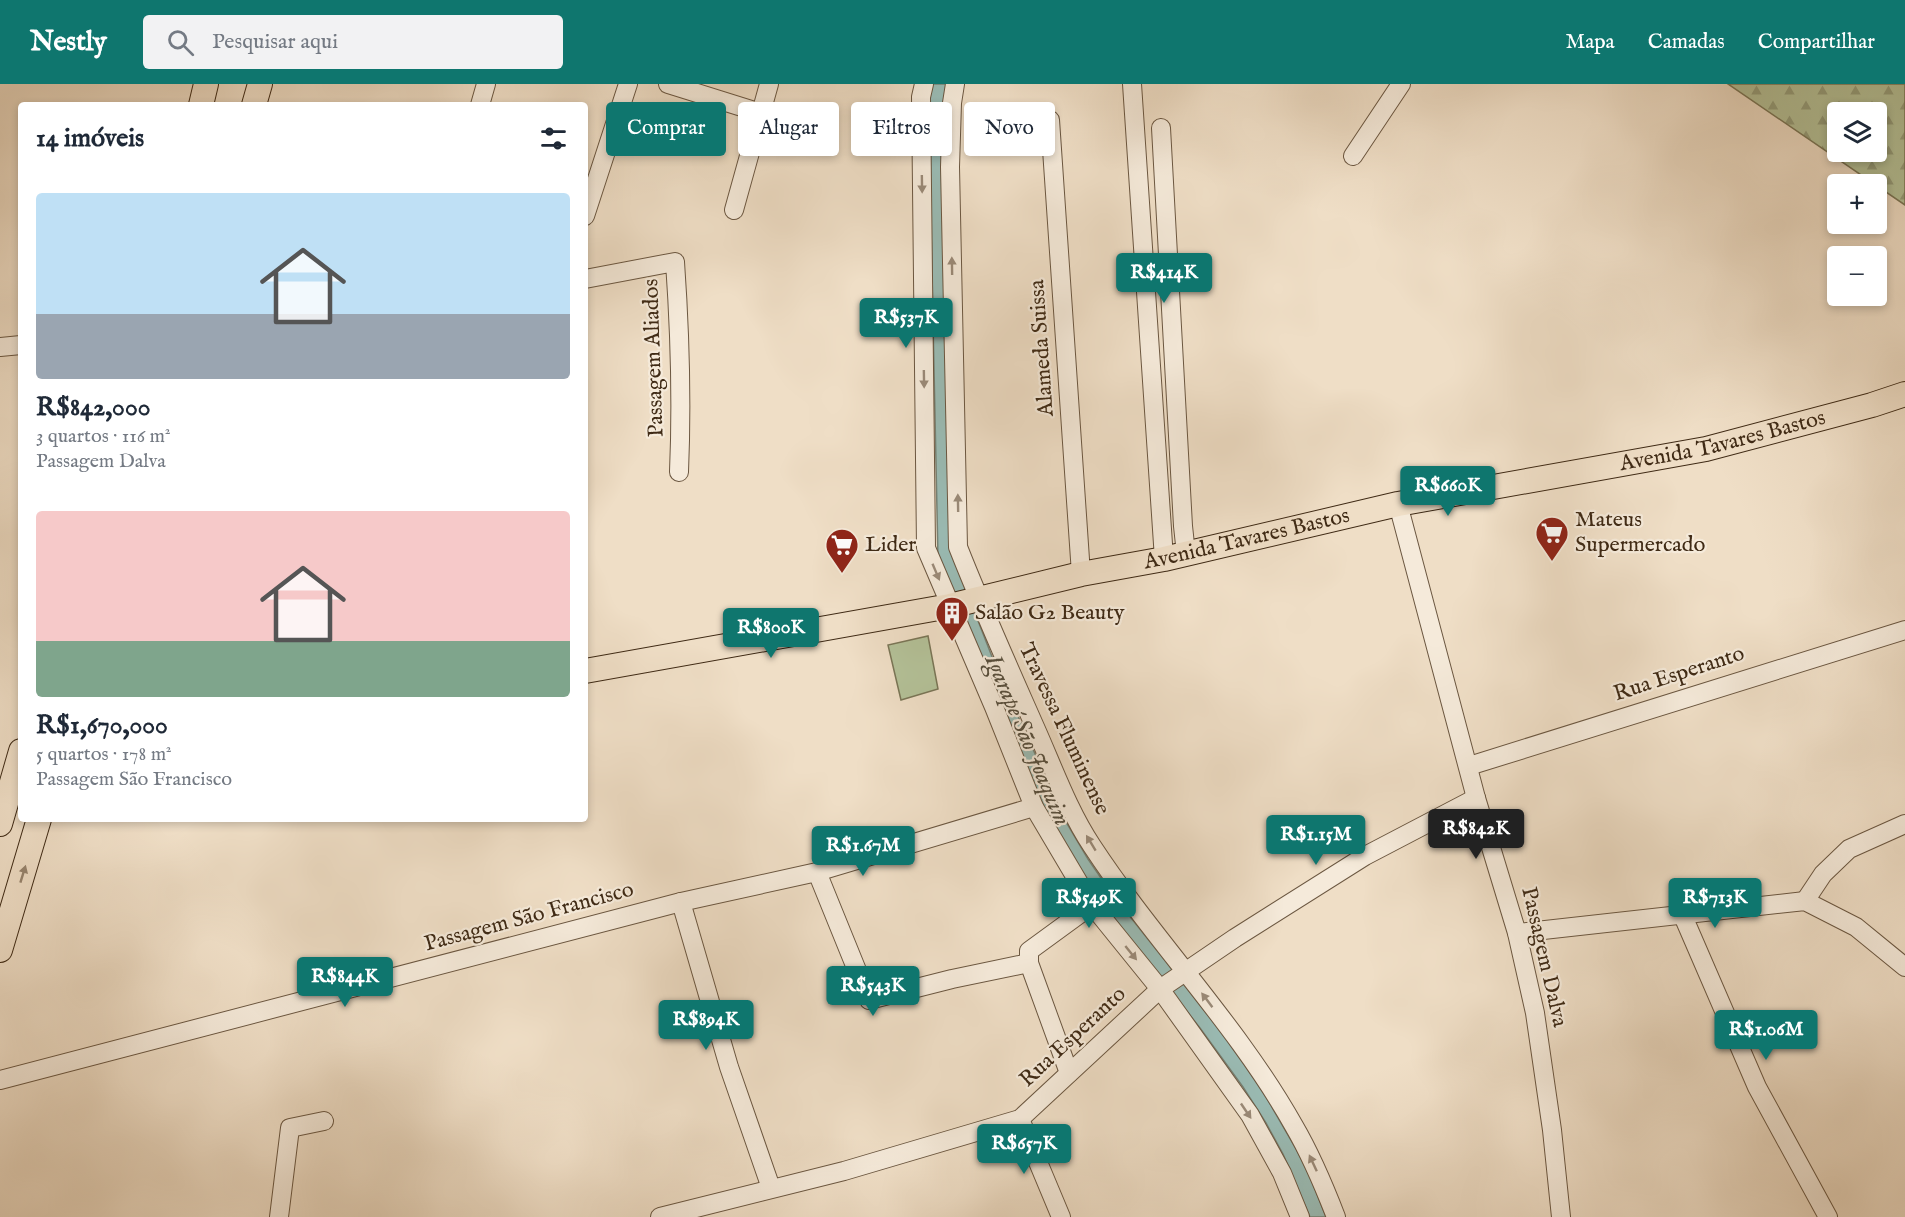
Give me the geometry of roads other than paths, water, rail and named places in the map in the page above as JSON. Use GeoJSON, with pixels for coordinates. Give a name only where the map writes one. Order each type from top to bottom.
{"type":"FeatureCollection","features":[{"type":"Feature","properties":{"kind":"main road"},"geometry":{"type":"LineString","coordinates":[[202,102],[206,84]]}},
{"type":"Feature","properties":{"kind":"main road"},"geometry":{"type":"LineString","coordinates":[[255,102],[260,84]]}},
{"type":"Feature","properties":{"kind":"main road","name":"Avenida Tavares Bastos"},"geometry":{"type":"LineString","coordinates":[[588,670],[965,602],[1081,574],[1175,557],[1398,504],[1706,449],[1872,405],[1905,394]]}},
{"type":"Feature","properties":{"kind":"main road"},"geometry":{"type":"LineString","coordinates":[[0,824],[18,759]]}},
{"type":"Feature","properties":{"kind":"main road"},"geometry":{"type":"LineString","coordinates":[[0,950],[38,822]]}},
{"type":"Feature","properties":{"kind":"street"},"geometry":{"type":"LineString","coordinates":[[481,102],[486,84]]}},
{"type":"Feature","properties":{"kind":"street"},"geometry":{"type":"LineString","coordinates":[[588,207],[628,84]]}},
{"type":"Feature","properties":{"kind":"street"},"geometry":{"type":"LineString","coordinates":[[668,84],[738,106]]}},
{"type":"Feature","properties":{"kind":"street"},"geometry":{"type":"LineString","coordinates":[[764,102],[769,84]]}},
{"type":"Feature","properties":{"kind":"street"},"geometry":{"type":"LineString","coordinates":[[924,84],[921,97],[926,548],[965,602],[994,707],[1034,807],[1092,904],[1172,981],[1282,1173],[1300,1217]]}},
{"type":"Feature","properties":{"kind":"street","name":"Travessa Fluminense"},"geometry":{"type":"LineString","coordinates":[[956,84],[952,103],[950,167],[958,547],[965,602],[1090,842],[1122,891],[1172,981],[1239,1042],[1294,1125],[1336,1217]]}},
{"type":"Feature","properties":{"kind":"street"},"geometry":{"type":"LineString","coordinates":[[1131,84],[1175,557]]}},
{"type":"Feature","properties":{"kind":"street"},"geometry":{"type":"LineString","coordinates":[[1353,156],[1401,84]]}},
{"type":"Feature","properties":{"kind":"street"},"geometry":{"type":"LineString","coordinates":[[1161,128],[1183,526],[1175,557]]}},
{"type":"Feature","properties":{"kind":"street"},"geometry":{"type":"LineString","coordinates":[[734,210],[749,156]]}},
{"type":"Feature","properties":{"kind":"street","name":"Alameda Suissa"},"geometry":{"type":"LineString","coordinates":[[1052,156],[1081,574]]}},
{"type":"Feature","properties":{"kind":"street","name":"Passagem Aliados"},"geometry":{"type":"LineString","coordinates":[[588,278],[675,262],[681,336],[682,410],[679,472]]}},
{"type":"Feature","properties":{"kind":"street"},"geometry":{"type":"LineString","coordinates":[[0,347],[18,345]]}},
{"type":"Feature","properties":{"kind":"street","name":"Passagem Dalva"},"geometry":{"type":"LineString","coordinates":[[1398,504],[1476,798],[1517,933],[1534,1013],[1552,1130],[1561,1217]]}},
{"type":"Feature","properties":{"kind":"street","name":"Rua Esperanto"},"geometry":{"type":"LineString","coordinates":[[1469,766],[1905,630]]}},
{"type":"Feature","properties":{"kind":"street","name":"Rua Esperanto"},"geometry":{"type":"LineString","coordinates":[[660,1217],[844,1171],[1020,1119],[1172,981],[1235,938],[1365,856],[1476,798]]}},
{"type":"Feature","properties":{"kind":"street","name":"Passagem São Francisco"},"geometry":{"type":"LineString","coordinates":[[0,1080],[681,902],[817,872],[1034,807]]}},
{"type":"Feature","properties":{"kind":"street"},"geometry":{"type":"LineString","coordinates":[[1805,901],[1823,874],[1849,849],[1905,824]]}},
{"type":"Feature","properties":{"kind":"street"},"geometry":{"type":"LineString","coordinates":[[817,872],[869,1000],[1029,963]]}},
{"type":"Feature","properties":{"kind":"street"},"geometry":{"type":"LineString","coordinates":[[1517,933],[1805,901],[1856,927],[1905,967]]}},
{"type":"Feature","properties":{"kind":"street"},"geometry":{"type":"LineString","coordinates":[[681,902],[729,1067],[771,1188]]}},
{"type":"Feature","properties":{"kind":"street"},"geometry":{"type":"LineString","coordinates":[[1069,1073],[1029,963],[1029,951],[1092,904]]}},
{"type":"Feature","properties":{"kind":"street"},"geometry":{"type":"LineString","coordinates":[[1683,916],[1757,1087],[1828,1217]]}},
{"type":"Feature","properties":{"kind":"street"},"geometry":{"type":"LineString","coordinates":[[1020,1119],[1061,1217]]}},
{"type":"Feature","properties":{"kind":"street"},"geometry":{"type":"LineString","coordinates":[[279,1217],[290,1128],[324,1121]]}},
{"type":"Feature","properties":{"kind":"water"},"geometry":{"type":"Polygon","coordinates":[[[928,84],[949,84],[949,102],[928,102],[928,84]]]}},
{"type":"Feature","properties":{"kind":"water","name":"Igarapé São Joaquim"},"geometry":{"type":"Polygon","coordinates":[[[930,156],[949,156],[952,554],[998,672],[1066,822],[1112,894],[1226,1037],[1262,1090],[1310,1176],[1326,1217],[1310,1217],[1283,1154],[1243,1087],[1200,1028],[1104,907],[1041,809],[938,558],[930,156]]]}},
{"type":"Feature","properties":{"kind":"place","name":"Mateus Supermercado"},"geometry":{"type":"Point","coordinates":[1552,562]}},
{"type":"Feature","properties":{"kind":"place","name":"Lider"},"geometry":{"type":"Point","coordinates":[842,574]}},
{"type":"Feature","properties":{"kind":"place","name":"Salão G2 Beauty"},"geometry":{"type":"Point","coordinates":[952,642]}}]}
